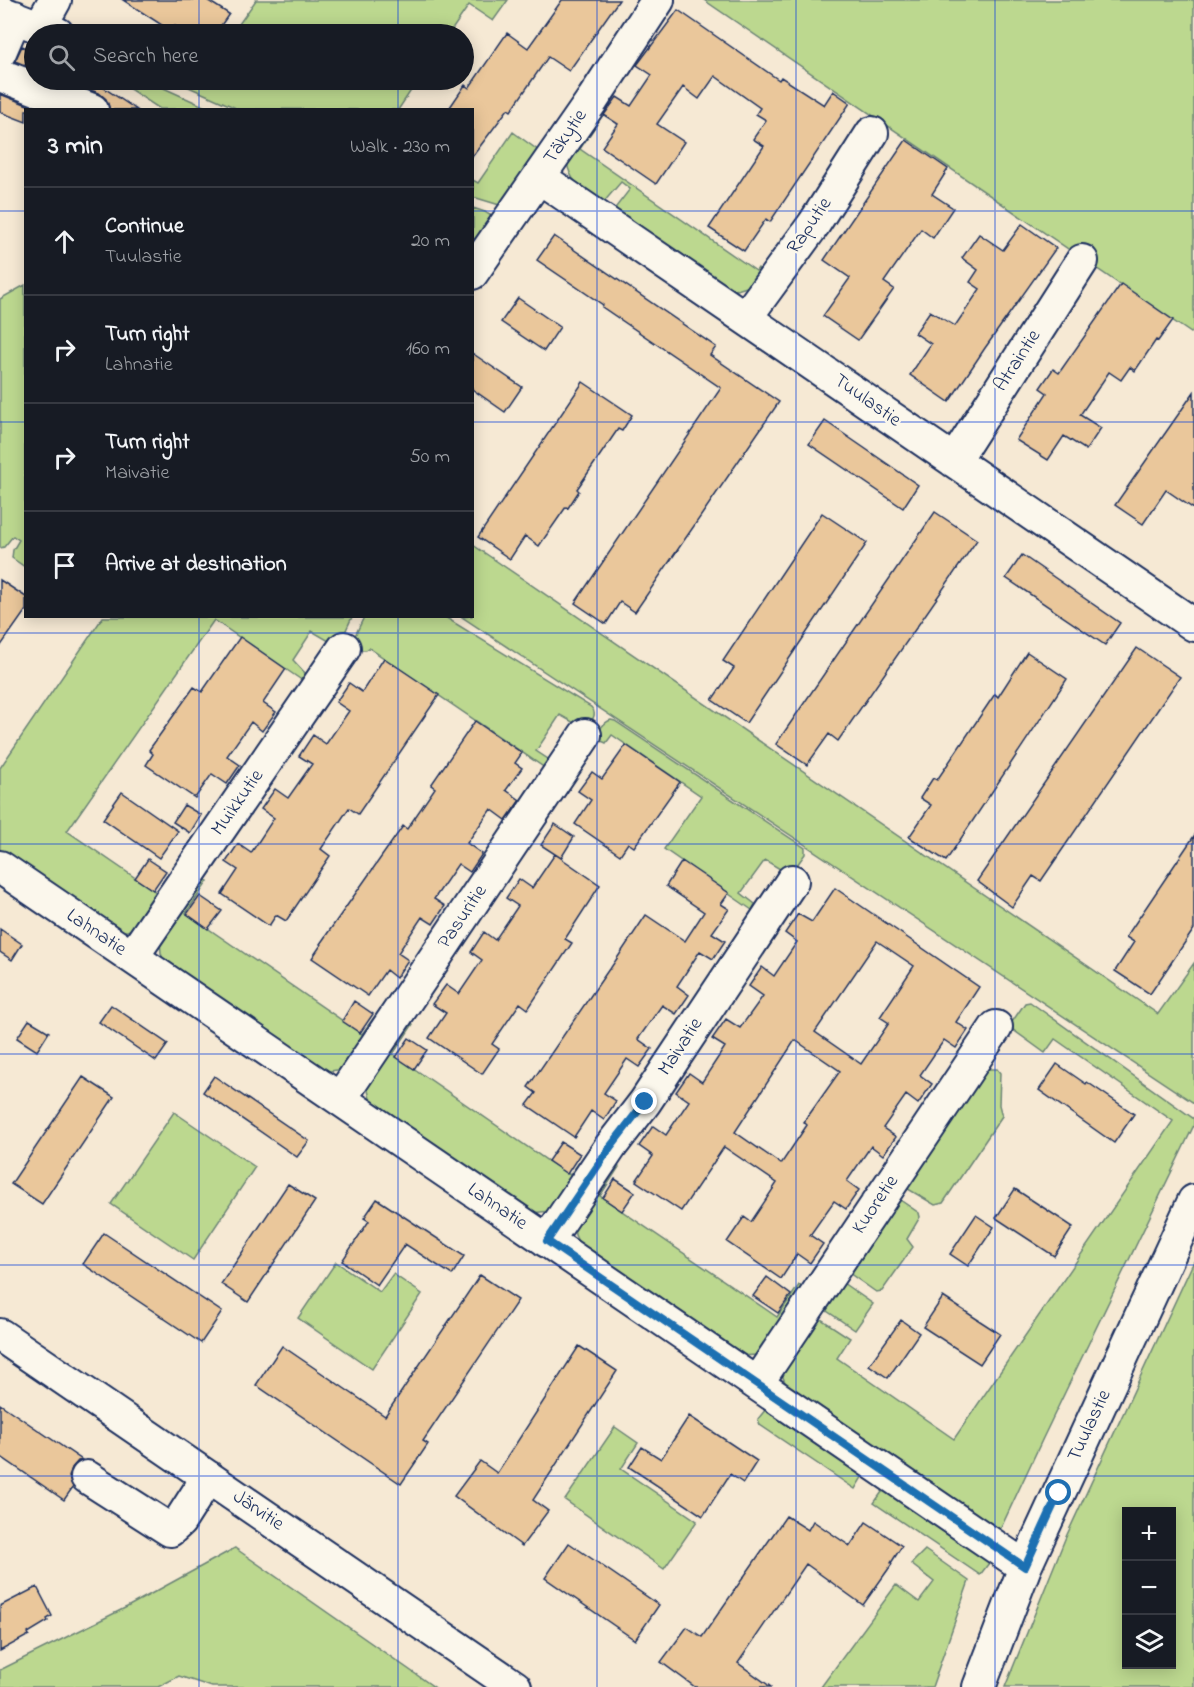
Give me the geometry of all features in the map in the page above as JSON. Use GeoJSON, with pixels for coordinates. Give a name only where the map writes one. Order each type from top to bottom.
{"type":"FeatureCollection","features":[{"type":"Feature","properties":{"kind":"street"},"geometry":{"type":"LineString","coordinates":[[28,23],[55,0]]}},
{"type":"Feature","properties":{"kind":"street","name":"Täkytie"},"geometry":{"type":"LineString","coordinates":[[474,270],[658,0]]}},
{"type":"Feature","properties":{"kind":"street"},"geometry":{"type":"LineString","coordinates":[[0,52],[24,27]]}},
{"type":"Feature","properties":{"kind":"street"},"geometry":{"type":"LineString","coordinates":[[0,75],[24,84]]}},
{"type":"Feature","properties":{"kind":"street"},"geometry":{"type":"LineString","coordinates":[[39,90],[87,108]]}},
{"type":"Feature","properties":{"kind":"street","name":"Raputie"},"geometry":{"type":"LineString","coordinates":[[746,317],[814,224],[872,133]]}},
{"type":"Feature","properties":{"kind":"street","name":"Tuulastie"},"geometry":{"type":"LineString","coordinates":[[539,177],[1194,625]]}},
{"type":"Feature","properties":{"kind":"street","name":"Atraintie"},"geometry":{"type":"LineString","coordinates":[[954,461],[1082,261]]}},
{"type":"Feature","properties":{"kind":"street","name":"Muikkutie"},"geometry":{"type":"LineString","coordinates":[[132,957],[344,648]]}},
{"type":"Feature","properties":{"kind":"street","name":"Pasuritie"},"geometry":{"type":"LineString","coordinates":[[340,1099],[585,735]]}},
{"type":"Feature","properties":{"kind":"street","name":"Lahnatie"},"geometry":{"type":"LineString","coordinates":[[0,867],[1025,1567]]}},
{"type":"Feature","properties":{"kind":"street","name":"Maivatie"},"geometry":{"type":"LineString","coordinates":[[547,1241],[611,1146],[645,1102],[792,881]]}},
{"type":"Feature","properties":{"kind":"street","name":"Kuoretie"},"geometry":{"type":"LineString","coordinates":[[757,1383],[996,1028]]}},
{"type":"Feature","properties":{"kind":"street","name":"Tuulastie"},"geometry":{"type":"LineString","coordinates":[[979,1687],[1025,1567],[1194,1201]]}},
{"type":"Feature","properties":{"kind":"street","name":"Järvitie"},"geometry":{"type":"LineString","coordinates":[[0,1335],[515,1687]]}},
{"type":"Feature","properties":{"kind":"street"},"geometry":{"type":"LineString","coordinates":[[87,1477],[170,1530],[180,1521],[208,1477]]}},
{"type":"Feature","properties":{"kind":"green space"},"geometry":{"type":"Polygon","coordinates":[[[256,0],[508,0],[493,21],[469,5],[456,24],[239,24],[256,0]]]}},
{"type":"Feature","properties":{"kind":"green space"},"geometry":{"type":"Polygon","coordinates":[[[704,0],[1194,0],[1194,329],[1191,333],[704,0]]]}},
{"type":"Feature","properties":{"kind":"green space"},"geometry":{"type":"Polygon","coordinates":[[[131,90],[168,90],[208,108],[158,108],[131,90]]]}},
{"type":"Feature","properties":{"kind":"green space"},"geometry":{"type":"Polygon","coordinates":[[[195,90],[411,90],[399,108],[236,108],[195,90]]]}},
{"type":"Feature","properties":{"kind":"green space"},"geometry":{"type":"Polygon","coordinates":[[[600,109],[605,112],[580,149],[756,271],[758,268],[762,271],[753,285],[737,290],[725,287],[615,211],[630,189],[621,182],[603,203],[575,182],[567,162],[600,109]]]}},
{"type":"Feature","properties":{"kind":"green space"},"geometry":{"type":"Polygon","coordinates":[[[513,132],[539,151],[503,206],[474,197],[474,181],[478,183],[513,132]]]}},
{"type":"Feature","properties":{"kind":"green space"},"geometry":{"type":"Polygon","coordinates":[[[474,208],[493,217],[477,240],[474,238],[474,208]]]}},
{"type":"Feature","properties":{"kind":"green space"},"geometry":{"type":"Polygon","coordinates":[[[24,286],[24,566],[12,558],[13,550],[19,540],[13,536],[4,547],[0,548],[0,299],[24,286]]]}},
{"type":"Feature","properties":{"kind":"green space"},"geometry":{"type":"Polygon","coordinates":[[[474,546],[1158,1014],[1194,963],[1194,1103],[464,618],[474,618],[474,546]]]}},
{"type":"Feature","properties":{"kind":"green space"},"geometry":{"type":"Polygon","coordinates":[[[102,618],[352,618],[340,643],[334,644],[312,631],[293,660],[305,673],[307,679],[303,681],[214,620],[67,831],[156,892],[177,862],[179,864],[136,928],[117,931],[0,851],[0,768],[102,618]]]}},
{"type":"Feature","properties":{"kind":"green space"},"geometry":{"type":"Polygon","coordinates":[[[364,618],[447,618],[591,707],[594,712],[593,720],[585,729],[560,715],[536,751],[551,761],[545,768],[369,648],[358,650],[351,644],[364,618]]]}},
{"type":"Feature","properties":{"kind":"green space"},"geometry":{"type":"Polygon","coordinates":[[[611,720],[805,848],[805,854],[790,875],[765,860],[741,893],[755,904],[752,910],[664,849],[701,796],[612,735],[606,743],[597,739],[601,727],[611,720]]]}},
{"type":"Feature","properties":{"kind":"green space"},"geometry":{"type":"Polygon","coordinates":[[[203,879],[208,881],[187,914],[362,1034],[383,1005],[385,1007],[344,1069],[323,1072],[164,964],[160,941],[203,879]]]}},
{"type":"Feature","properties":{"kind":"green space"},"geometry":{"type":"Polygon","coordinates":[[[1030,1002],[1194,1119],[1194,1125],[1000,1530],[990,1529],[788,1390],[783,1377],[783,1366],[818,1317],[850,1338],[837,1358],[954,1439],[1173,1121],[1055,1039],[1045,1053],[1012,1029],[1012,1022],[1025,1003],[1030,1002]]]}},
{"type":"Feature","properties":{"kind":"green space"},"geometry":{"type":"Polygon","coordinates":[[[410,1021],[413,1024],[393,1054],[548,1161],[570,1175],[592,1146],[550,1211],[531,1213],[371,1103],[367,1086],[410,1021]]]}},
{"type":"Feature","properties":{"kind":"green space"},"geometry":{"type":"Polygon","coordinates":[[[987,1069],[997,1069],[1000,1073],[999,1105],[1002,1116],[943,1203],[935,1205],[908,1189],[906,1183],[987,1069]]]}},
{"type":"Feature","properties":{"kind":"green space"},"geometry":{"type":"Polygon","coordinates":[[[174,1112],[255,1167],[193,1260],[111,1204],[174,1112]]]}},
{"type":"Feature","properties":{"kind":"green space"},"geometry":{"type":"Polygon","coordinates":[[[616,1165],[619,1167],[600,1196],[777,1317],[799,1285],[805,1289],[757,1355],[739,1356],[581,1248],[574,1226],[616,1165]]]}},
{"type":"Feature","properties":{"kind":"green space"},"geometry":{"type":"Polygon","coordinates":[[[893,1200],[900,1200],[919,1213],[920,1217],[907,1239],[913,1247],[882,1291],[876,1292],[849,1273],[893,1200]]]}},
{"type":"Feature","properties":{"kind":"green space"},"geometry":{"type":"Polygon","coordinates":[[[1194,1261],[1194,1687],[1005,1687],[1065,1539],[1194,1261]]]}},
{"type":"Feature","properties":{"kind":"green space"},"geometry":{"type":"Polygon","coordinates":[[[336,1262],[380,1292],[393,1274],[422,1294],[372,1369],[298,1318],[336,1262]]]}},
{"type":"Feature","properties":{"kind":"green space"},"geometry":{"type":"Polygon","coordinates":[[[843,1283],[873,1304],[855,1330],[824,1309],[843,1283]]]}},
{"type":"Feature","properties":{"kind":"green space"},"geometry":{"type":"Polygon","coordinates":[[[766,1409],[864,1474],[855,1489],[760,1425],[758,1419],[766,1409]]]}},
{"type":"Feature","properties":{"kind":"green space"},"geometry":{"type":"Polygon","coordinates":[[[615,1427],[638,1443],[621,1469],[697,1521],[664,1569],[565,1500],[615,1427]]]}},
{"type":"Feature","properties":{"kind":"green space"},"geometry":{"type":"Polygon","coordinates":[[[885,1491],[890,1491],[988,1560],[989,1563],[980,1575],[874,1503],[885,1491]]]}},
{"type":"Feature","properties":{"kind":"green space"},"geometry":{"type":"Polygon","coordinates":[[[235,1548],[434,1687],[212,1687],[179,1676],[158,1687],[0,1687],[0,1670],[127,1607],[235,1548]]]}},
{"type":"Feature","properties":{"kind":"green space"},"geometry":{"type":"Polygon","coordinates":[[[925,1550],[969,1581],[932,1687],[821,1687],[896,1585],[919,1602],[934,1582],[911,1564],[925,1550]]]}},
{"type":"Feature","properties":{"kind":"building"},"geometry":{"type":"Polygon","coordinates":[[[123,0],[207,0],[229,14],[222,24],[160,24],[123,0]]]}},
{"type":"Feature","properties":{"kind":"building"},"geometry":{"type":"Polygon","coordinates":[[[562,0],[619,0],[569,71],[548,57],[511,111],[508,109],[474,154],[474,108],[449,108],[462,90],[474,90],[474,81],[507,33],[528,48],[562,0]]]}},
{"type":"Feature","properties":{"kind":"building"},"geometry":{"type":"Polygon","coordinates":[[[678,10],[779,80],[781,77],[824,105],[833,91],[850,103],[770,222],[766,219],[744,251],[709,228],[764,146],[753,139],[766,120],[756,114],[760,108],[715,76],[699,99],[683,87],[657,124],[684,142],[656,184],[602,147],[618,124],[604,115],[617,97],[631,106],[652,75],[637,65],[678,10]]]}},
{"type":"Feature","properties":{"kind":"building"},"geometry":{"type":"Polygon","coordinates":[[[22,46],[24,47],[24,65],[15,61],[22,46]]]}},
{"type":"Feature","properties":{"kind":"building"},"geometry":{"type":"Polygon","coordinates":[[[90,90],[107,90],[134,108],[109,108],[106,99],[90,90]]]}},
{"type":"Feature","properties":{"kind":"building"},"geometry":{"type":"Polygon","coordinates":[[[0,94],[35,108],[24,108],[24,121],[0,112],[0,94]]]}},
{"type":"Feature","properties":{"kind":"building"},"geometry":{"type":"Polygon","coordinates":[[[906,140],[948,169],[932,194],[953,208],[933,238],[921,229],[884,282],[894,289],[858,340],[823,316],[850,278],[824,260],[906,140]]]}},
{"type":"Feature","properties":{"kind":"building"},"geometry":{"type":"Polygon","coordinates":[[[1022,224],[1056,248],[949,402],[910,375],[931,344],[915,333],[930,311],[955,326],[980,289],[970,282],[978,270],[962,258],[979,234],[1003,250],[1022,224]]]}},
{"type":"Feature","properties":{"kind":"building"},"geometry":{"type":"Polygon","coordinates":[[[554,236],[716,347],[710,355],[779,402],[635,612],[620,602],[606,624],[575,603],[721,388],[537,260],[554,236]]]}},
{"type":"Feature","properties":{"kind":"building"},"geometry":{"type":"Polygon","coordinates":[[[1121,284],[1173,320],[1135,371],[1130,367],[1121,380],[1109,372],[1080,415],[1101,428],[1086,450],[1064,436],[1048,460],[1016,440],[1047,393],[1040,388],[1053,369],[1059,373],[1121,284]]]}},
{"type":"Feature","properties":{"kind":"building"},"geometry":{"type":"Polygon","coordinates":[[[518,298],[560,327],[544,351],[501,322],[518,298]]]}},
{"type":"Feature","properties":{"kind":"building"},"geometry":{"type":"Polygon","coordinates":[[[474,354],[522,387],[505,412],[474,390],[474,354]]]}},
{"type":"Feature","properties":{"kind":"building"},"geometry":{"type":"Polygon","coordinates":[[[583,382],[632,415],[622,431],[618,429],[577,489],[579,491],[568,508],[566,507],[539,546],[525,536],[510,559],[478,537],[583,382]]]}},
{"type":"Feature","properties":{"kind":"building"},"geometry":{"type":"Polygon","coordinates":[[[1194,392],[1194,509],[1166,490],[1143,524],[1115,505],[1194,392]]]}},
{"type":"Feature","properties":{"kind":"building"},"geometry":{"type":"Polygon","coordinates":[[[825,421],[918,485],[903,508],[809,444],[825,421]]]}},
{"type":"Feature","properties":{"kind":"building"},"geometry":{"type":"Polygon","coordinates":[[[935,512],[977,540],[838,741],[829,734],[807,765],[776,744],[935,512]]]}},
{"type":"Feature","properties":{"kind":"building"},"geometry":{"type":"Polygon","coordinates":[[[822,513],[867,543],[746,723],[712,700],[734,668],[723,661],[822,513]]]}},
{"type":"Feature","properties":{"kind":"building"},"geometry":{"type":"Polygon","coordinates":[[[1022,555],[1120,623],[1105,645],[1006,578],[1022,555]]]}},
{"type":"Feature","properties":{"kind":"building"},"geometry":{"type":"Polygon","coordinates":[[[0,580],[24,596],[24,613],[0,647],[0,580]]]}},
{"type":"Feature","properties":{"kind":"building"},"geometry":{"type":"Polygon","coordinates":[[[240,637],[286,669],[263,703],[276,712],[262,731],[251,722],[227,756],[240,765],[227,784],[212,774],[195,798],[146,765],[153,754],[149,750],[194,687],[202,692],[240,637]]]}},
{"type":"Feature","properties":{"kind":"building"},"geometry":{"type":"Polygon","coordinates":[[[1137,648],[1180,677],[1041,881],[1033,876],[1012,907],[977,881],[1137,648]]]}},
{"type":"Feature","properties":{"kind":"building"},"geometry":{"type":"Polygon","coordinates":[[[1027,652],[1067,679],[946,861],[909,837],[931,805],[920,798],[933,778],[937,780],[995,694],[998,697],[1027,652]]]}},
{"type":"Feature","properties":{"kind":"building"},"geometry":{"type":"Polygon","coordinates":[[[384,658],[439,695],[358,814],[349,808],[321,849],[330,856],[286,921],[276,915],[269,926],[222,894],[238,870],[226,862],[238,844],[251,853],[274,818],[261,809],[275,789],[288,798],[312,764],[299,756],[313,735],[326,744],[349,711],[336,702],[349,683],[362,692],[384,658]]]}},
{"type":"Feature","properties":{"kind":"building"},"geometry":{"type":"Polygon","coordinates":[[[475,721],[522,753],[515,763],[522,768],[506,790],[520,800],[506,820],[491,809],[467,843],[482,854],[470,872],[458,864],[434,899],[445,906],[433,924],[422,917],[398,953],[408,960],[396,978],[386,970],[368,996],[312,958],[403,826],[407,829],[435,788],[431,785],[475,721]]]}},
{"type":"Feature","properties":{"kind":"building"},"geometry":{"type":"Polygon","coordinates":[[[626,745],[680,782],[634,847],[628,843],[620,855],[575,824],[591,800],[578,791],[592,772],[602,779],[626,745]]]}},
{"type":"Feature","properties":{"kind":"building"},"geometry":{"type":"Polygon","coordinates":[[[122,792],[178,831],[159,858],[103,819],[122,792]]]}},
{"type":"Feature","properties":{"kind":"building"},"geometry":{"type":"Polygon","coordinates":[[[184,805],[201,815],[190,833],[173,822],[184,805]]]}},
{"type":"Feature","properties":{"kind":"building"},"geometry":{"type":"Polygon","coordinates":[[[555,824],[574,837],[561,858],[541,845],[555,824]]]}},
{"type":"Feature","properties":{"kind":"building"},"geometry":{"type":"Polygon","coordinates":[[[1194,836],[1194,929],[1150,994],[1115,971],[1134,942],[1126,937],[1194,836]]]}},
{"type":"Feature","properties":{"kind":"building"},"geometry":{"type":"Polygon","coordinates":[[[555,854],[600,885],[565,939],[572,943],[528,1009],[520,1003],[492,1044],[499,1049],[482,1074],[429,1038],[446,1013],[432,1004],[446,985],[459,994],[482,960],[471,952],[484,932],[495,940],[518,906],[506,898],[519,879],[532,888],[555,854]]]}},
{"type":"Feature","properties":{"kind":"building"},"geometry":{"type":"Polygon","coordinates":[[[148,859],[166,871],[153,890],[135,878],[148,859]]]}},
{"type":"Feature","properties":{"kind":"building"},"geometry":{"type":"Polygon","coordinates":[[[682,861],[729,893],[721,904],[729,909],[712,933],[725,941],[713,959],[700,951],[677,986],[689,995],[676,1014],[662,1005],[638,1039],[652,1049],[639,1067],[627,1059],[604,1093],[616,1101],[604,1120],[591,1111],[574,1137],[527,1105],[536,1093],[528,1087],[646,915],[685,941],[704,912],[666,886],[682,861]]]}},
{"type":"Feature","properties":{"kind":"building"},"geometry":{"type":"Polygon","coordinates":[[[835,888],[979,987],[956,1022],[968,1030],[956,1048],[944,1040],[920,1075],[932,1084],[918,1104],[906,1095],[883,1128],[896,1137],[883,1155],[871,1146],[847,1181],[859,1190],[846,1209],[834,1201],[810,1235],[823,1244],[810,1263],[797,1254],[781,1279],[727,1242],[744,1217],[751,1222],[777,1183],[724,1147],[681,1211],[636,1181],[653,1156],[639,1146],[653,1126],[666,1135],[689,1101],[676,1092],[689,1073],[702,1082],[725,1047],[712,1039],[726,1019],[740,1028],[763,996],[749,986],[762,967],[774,976],[797,942],[785,933],[798,914],[812,922],[835,888]],[[877,941],[815,1032],[861,1064],[889,1023],[880,1017],[914,966],[877,941]],[[795,1040],[735,1132],[781,1164],[807,1125],[804,1122],[840,1071],[795,1040]]]}},
{"type":"Feature","properties":{"kind":"building"},"geometry":{"type":"Polygon","coordinates":[[[200,896],[222,911],[208,929],[187,914],[200,896]]]}},
{"type":"Feature","properties":{"kind":"building"},"geometry":{"type":"Polygon","coordinates":[[[0,929],[22,944],[12,960],[0,952],[0,929]]]}},
{"type":"Feature","properties":{"kind":"building"},"geometry":{"type":"Polygon","coordinates":[[[354,1001],[373,1014],[360,1033],[342,1021],[354,1001]]]}},
{"type":"Feature","properties":{"kind":"building"},"geometry":{"type":"Polygon","coordinates":[[[111,1005],[168,1044],[156,1061],[99,1022],[111,1005]]]}},
{"type":"Feature","properties":{"kind":"building"},"geometry":{"type":"Polygon","coordinates":[[[29,1020],[49,1032],[37,1051],[17,1038],[29,1020]]]}},
{"type":"Feature","properties":{"kind":"building"},"geometry":{"type":"Polygon","coordinates":[[[409,1038],[427,1050],[414,1069],[396,1057],[409,1038]]]}},
{"type":"Feature","properties":{"kind":"building"},"geometry":{"type":"Polygon","coordinates":[[[1057,1064],[1134,1114],[1114,1143],[1039,1090],[1057,1064]]]}},
{"type":"Feature","properties":{"kind":"building"},"geometry":{"type":"Polygon","coordinates":[[[214,1076],[309,1141],[297,1157],[203,1092],[214,1076]]]}},
{"type":"Feature","properties":{"kind":"building"},"geometry":{"type":"Polygon","coordinates":[[[83,1077],[114,1097],[42,1204],[11,1184],[83,1077]]]}},
{"type":"Feature","properties":{"kind":"building"},"geometry":{"type":"Polygon","coordinates":[[[561,1142],[580,1154],[567,1174],[548,1161],[561,1142]]]}},
{"type":"Feature","properties":{"kind":"building"},"geometry":{"type":"Polygon","coordinates":[[[615,1179],[635,1192],[622,1211],[603,1198],[615,1179]]]}},
{"type":"Feature","properties":{"kind":"building"},"geometry":{"type":"Polygon","coordinates":[[[288,1184],[315,1201],[248,1302],[221,1284],[288,1184]]]}},
{"type":"Feature","properties":{"kind":"building"},"geometry":{"type":"Polygon","coordinates":[[[1015,1189],[1073,1227],[1054,1256],[996,1218],[1015,1189]]]}},
{"type":"Feature","properties":{"kind":"building"},"geometry":{"type":"Polygon","coordinates":[[[377,1199],[464,1256],[452,1275],[405,1244],[377,1285],[342,1261],[369,1221],[364,1218],[377,1199]]]}},
{"type":"Feature","properties":{"kind":"building"},"geometry":{"type":"Polygon","coordinates":[[[976,1215],[994,1227],[968,1266],[950,1254],[976,1215]]]}},
{"type":"Feature","properties":{"kind":"building"},"geometry":{"type":"Polygon","coordinates":[[[104,1233],[222,1312],[201,1343],[83,1264],[104,1233]]]}},
{"type":"Feature","properties":{"kind":"building"},"geometry":{"type":"Polygon","coordinates":[[[480,1275],[518,1300],[423,1441],[428,1444],[401,1484],[256,1385],[282,1346],[385,1416],[480,1275]]]}},
{"type":"Feature","properties":{"kind":"building"},"geometry":{"type":"Polygon","coordinates":[[[767,1277],[791,1295],[778,1313],[753,1296],[767,1277]]]}},
{"type":"Feature","properties":{"kind":"building"},"geometry":{"type":"Polygon","coordinates":[[[943,1297],[1000,1334],[980,1364],[923,1327],[943,1297]]]}},
{"type":"Feature","properties":{"kind":"building"},"geometry":{"type":"Polygon","coordinates":[[[901,1320],[919,1333],[888,1378],[869,1365],[901,1320]]]}},
{"type":"Feature","properties":{"kind":"building"},"geometry":{"type":"Polygon","coordinates":[[[579,1346],[617,1371],[533,1500],[548,1511],[522,1546],[454,1496],[480,1461],[497,1473],[579,1346]]]}},
{"type":"Feature","properties":{"kind":"building"},"geometry":{"type":"Polygon","coordinates":[[[0,1404],[82,1460],[72,1468],[69,1477],[73,1487],[64,1500],[0,1456],[0,1404]]]}},
{"type":"Feature","properties":{"kind":"building"},"geometry":{"type":"Polygon","coordinates":[[[689,1416],[757,1461],[743,1483],[730,1474],[703,1516],[629,1467],[642,1447],[661,1459],[689,1416]]]}},
{"type":"Feature","properties":{"kind":"building"},"geometry":{"type":"Polygon","coordinates":[[[786,1516],[808,1530],[813,1521],[850,1546],[866,1522],[902,1546],[863,1605],[806,1564],[738,1663],[771,1687],[695,1687],[661,1662],[687,1627],[702,1637],[786,1516]]]}},
{"type":"Feature","properties":{"kind":"building"},"geometry":{"type":"Polygon","coordinates":[[[569,1543],[659,1605],[635,1640],[545,1578],[569,1543]]]}},
{"type":"Feature","properties":{"kind":"building"},"geometry":{"type":"Polygon","coordinates":[[[37,1587],[52,1616],[28,1633],[29,1635],[0,1651],[0,1606],[37,1587]]]}},
{"type":"Feature","properties":{"kind":"route"},"geometry":{"type":"LineString","coordinates":[[645,1102],[611,1146],[547,1241],[1025,1567],[1059,1493]]}}]}
